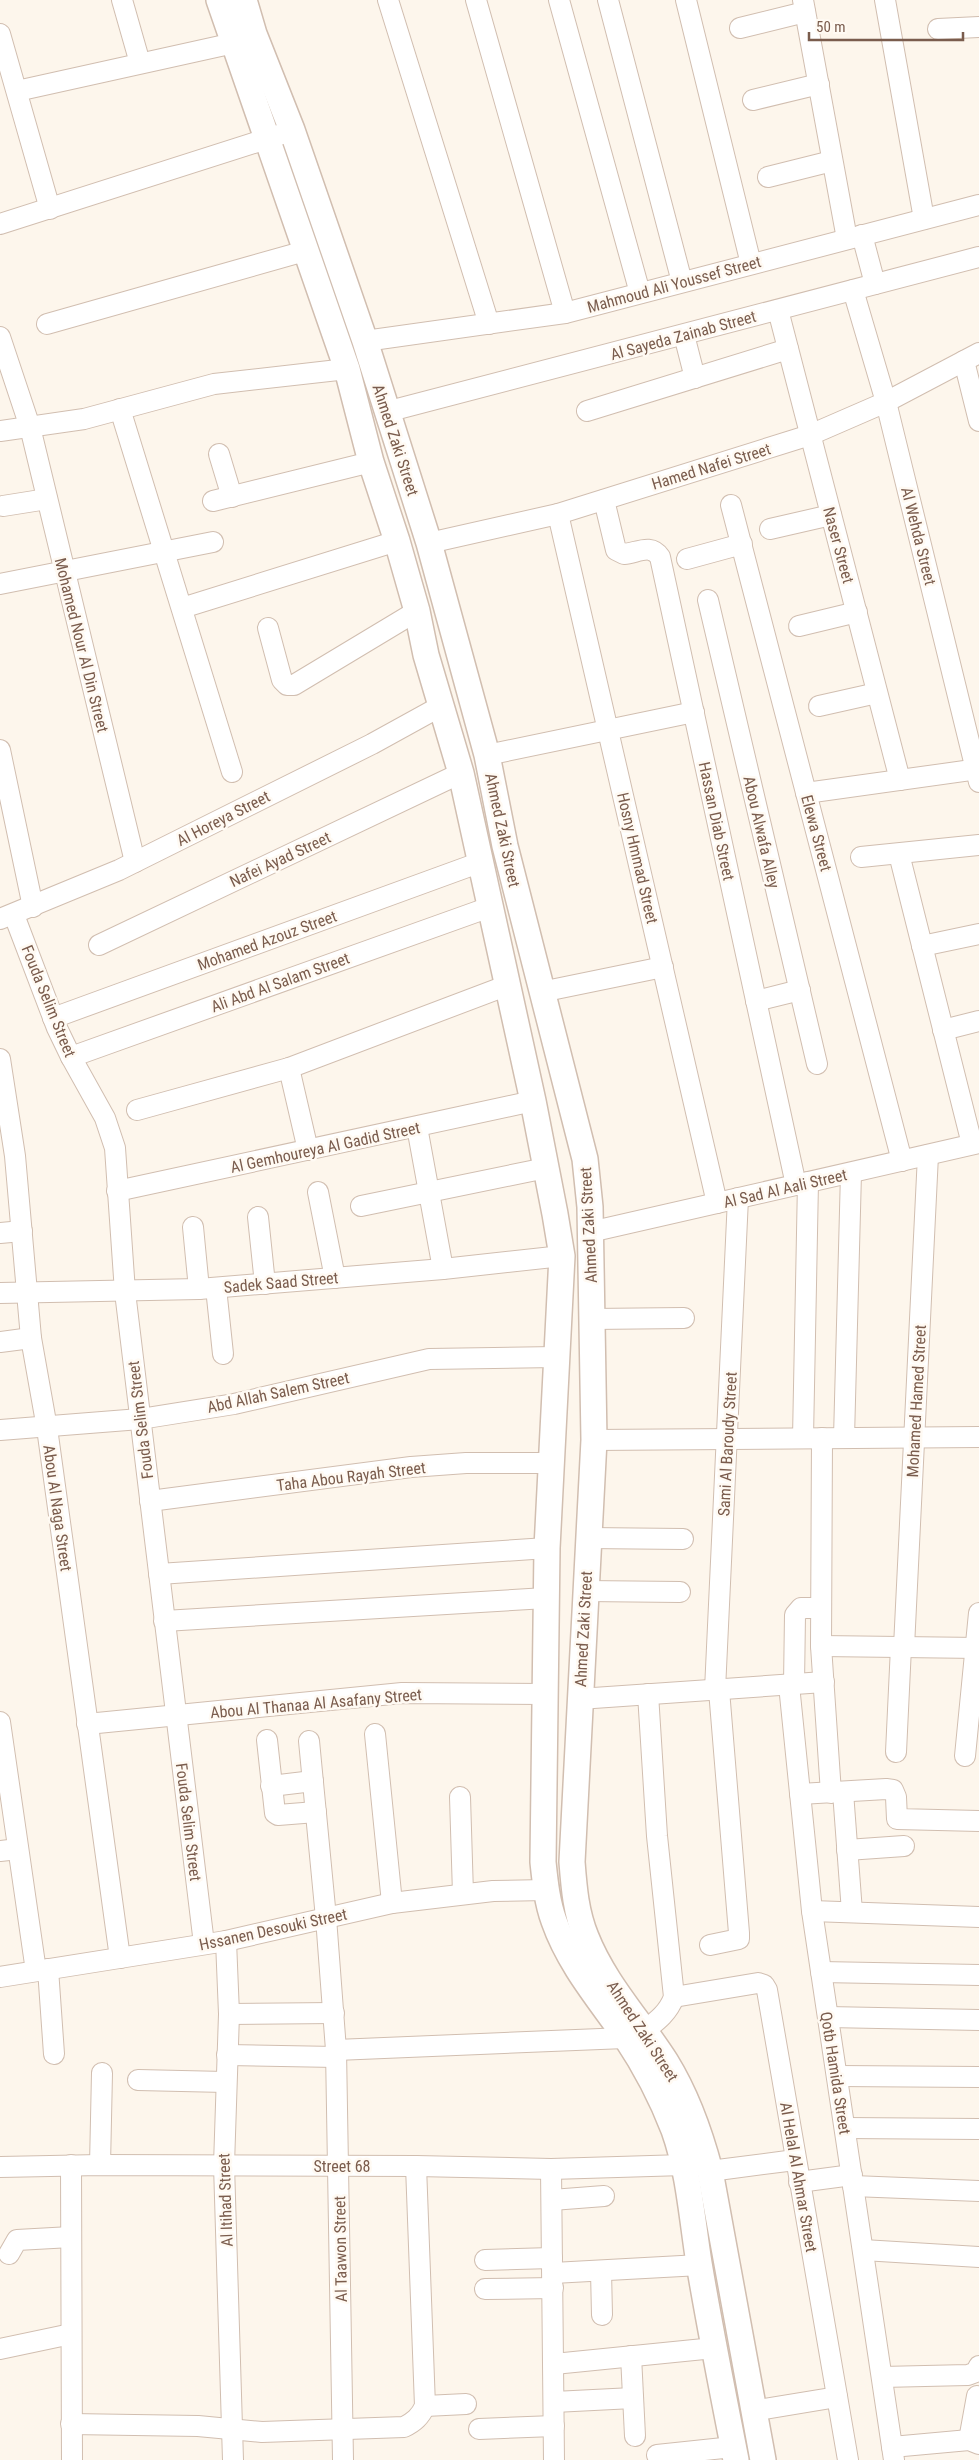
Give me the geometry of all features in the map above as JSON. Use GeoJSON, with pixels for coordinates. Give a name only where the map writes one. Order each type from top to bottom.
{"type":"FeatureCollection","features":[{"type":"Feature","properties":{"kind":"street"},"geometry":{"type":"LineString","coordinates":[[122,0],[140,63]]}},
{"type":"Feature","properties":{"kind":"street","name":"Ahmed Zaki Street"},"geometry":{"type":"LineString","coordinates":[[219,0],[347,369],[371,462],[397,541],[417,611],[426,655],[461,773],[533,1101],[562,1256],[547,1548],[543,1862],[546,1890],[553,1920],[583,1978],[666,2063],[685,2097],[700,2134],[710,2171],[752,2411],[763,2460]]}},
{"type":"Feature","properties":{"kind":"street","name":"Ahmed Zaki Street"},"geometry":{"type":"LineString","coordinates":[[244,0],[254,34],[292,130],[365,341],[386,412],[429,542],[487,755],[505,846],[585,1159],[590,1232],[594,1440],[579,1699],[572,1862],[574,1887],[585,1936],[629,2026],[645,2067],[661,2098],[674,2131],[684,2165],[714,2348],[734,2454]]}},
{"type":"Feature","properties":{"kind":"street"},"geometry":{"type":"LineString","coordinates":[[388,0],[489,324]]}},
{"type":"Feature","properties":{"kind":"street"},"geometry":{"type":"LineString","coordinates":[[476,0],[565,313]]}},
{"type":"Feature","properties":{"kind":"street"},"geometry":{"type":"LineString","coordinates":[[559,0],[640,293]]}},
{"type":"Feature","properties":{"kind":"street"},"geometry":{"type":"LineString","coordinates":[[608,0],[682,282]]}},
{"type":"Feature","properties":{"kind":"street"},"geometry":{"type":"LineString","coordinates":[[686,0],[751,264]]}},
{"type":"Feature","properties":{"kind":"street"},"geometry":{"type":"LineString","coordinates":[[885,0],[924,219]]}},
{"type":"Feature","properties":{"kind":"street"},"geometry":{"type":"LineString","coordinates":[[740,28],[804,6],[832,161],[854,237],[875,284]]}},
{"type":"Feature","properties":{"kind":"street"},"geometry":{"type":"LineString","coordinates":[[938,29],[979,27]]}},
{"type":"Feature","properties":{"kind":"street"},"geometry":{"type":"LineString","coordinates":[[0,34],[50,209]]}},
{"type":"Feature","properties":{"kind":"street"},"geometry":{"type":"LineString","coordinates":[[16,92],[234,43]]}},
{"type":"Feature","properties":{"kind":"street"},"geometry":{"type":"LineString","coordinates":[[753,100],[818,84]]}},
{"type":"Feature","properties":{"kind":"street"},"geometry":{"type":"LineString","coordinates":[[0,224],[267,140],[292,130]]}},
{"type":"Feature","properties":{"kind":"street"},"geometry":{"type":"LineString","coordinates":[[768,177],[832,161]]}},
{"type":"Feature","properties":{"kind":"street","name":"Mahmoud Ali Youssef Street"},"geometry":{"type":"LineString","coordinates":[[365,341],[565,313],[979,205]]}},
{"type":"Feature","properties":{"kind":"street"},"geometry":{"type":"LineString","coordinates":[[46,324],[305,251]]}},
{"type":"Feature","properties":{"kind":"street","name":"Al Sayeda Zainab Street"},"geometry":{"type":"LineString","coordinates":[[386,412],[979,257]]}},
{"type":"Feature","properties":{"kind":"street","name":"Al Wehda Street"},"geometry":{"type":"LineString","coordinates":[[853,290],[886,402],[978,773]]}},
{"type":"Feature","properties":{"kind":"street","name":"Naser Street"},"geometry":{"type":"LineString","coordinates":[[778,310],[900,780]]}},
{"type":"Feature","properties":{"kind":"street"},"geometry":{"type":"LineString","coordinates":[[684,335],[695,378]]}},
{"type":"Feature","properties":{"kind":"street","name":"Mohamed Nour Al Din Street"},"geometry":{"type":"LineString","coordinates":[[0,337],[30,427],[135,862]]}},
{"type":"Feature","properties":{"kind":"street"},"geometry":{"type":"LineString","coordinates":[[587,411],[788,349]]}},
{"type":"Feature","properties":{"kind":"street"},"geometry":{"type":"LineString","coordinates":[[972,357],[978,410]]}},
{"type":"Feature","properties":{"kind":"street","name":"Hamed Nafei Street"},"geometry":{"type":"LineString","coordinates":[[429,542],[558,514],[810,434],[886,402],[972,357]]}},
{"type":"Feature","properties":{"kind":"street"},"geometry":{"type":"LineString","coordinates":[[0,431],[84,419],[214,384],[347,369]]}},
{"type":"Feature","properties":{"kind":"street"},"geometry":{"type":"LineString","coordinates":[[120,409],[166,552],[232,772]]}},
{"type":"Feature","properties":{"kind":"street"},"geometry":{"type":"LineString","coordinates":[[219,454],[222,499],[371,462]]}},
{"type":"Feature","properties":{"kind":"street"},"geometry":{"type":"LineString","coordinates":[[3,506],[47,499]]}},
{"type":"Feature","properties":{"kind":"street","name":"Hassan Diab Street"},"geometry":{"type":"LineString","coordinates":[[604,500],[616,550],[624,554],[648,549],[657,552],[660,557],[756,1001],[802,1184],[821,1608],[821,1646],[837,1792],[847,1850],[852,1912]]}},
{"type":"Feature","properties":{"kind":"street","name":"Elewa Street"},"geometry":{"type":"LineString","coordinates":[[731,505],[902,1161]]}},
{"type":"Feature","properties":{"kind":"street","name":"Hosny Hmmad Street"},"geometry":{"type":"LineString","coordinates":[[558,514],[717,1203]]}},
{"type":"Feature","properties":{"kind":"street"},"geometry":{"type":"LineString","coordinates":[[770,529],[831,515]]}},
{"type":"Feature","properties":{"kind":"street"},"geometry":{"type":"LineString","coordinates":[[182,608],[397,541]]}},
{"type":"Feature","properties":{"kind":"street"},"geometry":{"type":"LineString","coordinates":[[0,584],[213,542]]}},
{"type":"Feature","properties":{"kind":"street"},"geometry":{"type":"LineString","coordinates":[[686,558],[742,544]]}},
{"type":"Feature","properties":{"kind":"street","name":"Abou Alwafa Alley"},"geometry":{"type":"LineString","coordinates":[[708,600],[817,1064]]}},
{"type":"Feature","properties":{"kind":"street"},"geometry":{"type":"LineString","coordinates":[[268,628],[282,680],[287,685],[294,685],[417,611]]}},
{"type":"Feature","properties":{"kind":"street"},"geometry":{"type":"LineString","coordinates":[[799,626],[856,612]]}},
{"type":"Feature","properties":{"kind":"street"},"geometry":{"type":"LineString","coordinates":[[426,655],[457,646]]}},
{"type":"Feature","properties":{"kind":"street"},"geometry":{"type":"LineString","coordinates":[[819,706],[877,693]]}},
{"type":"Feature","properties":{"kind":"street","name":"Al Horeya Street"},"geometry":{"type":"LineString","coordinates":[[7,917],[135,862],[372,744],[441,706]]}},
{"type":"Feature","properties":{"kind":"street"},"geometry":{"type":"LineString","coordinates":[[487,755],[694,712]]}},
{"type":"Feature","properties":{"kind":"street"},"geometry":{"type":"LineString","coordinates":[[0,750],[33,907]]}},
{"type":"Feature","properties":{"kind":"street","name":"Nafei Ayad Street"},"geometry":{"type":"LineString","coordinates":[[99,945],[461,773]]}},
{"type":"Feature","properties":{"kind":"street"},"geometry":{"type":"LineString","coordinates":[[806,793],[900,780],[978,773]]}},
{"type":"Feature","properties":{"kind":"street"},"geometry":{"type":"LineString","coordinates":[[861,857],[979,845]]}},
{"type":"Feature","properties":{"kind":"street"},"geometry":{"type":"LineString","coordinates":[[899,854],[943,1030],[975,1144]]}},
{"type":"Feature","properties":{"kind":"street","name":"Mohamed Azouz Street"},"geometry":{"type":"LineString","coordinates":[[53,1018],[481,862]]}},
{"type":"Feature","properties":{"kind":"street","name":"Ali Abd Al Salam Street"},"geometry":{"type":"LineString","coordinates":[[70,1057],[490,907]]}},
{"type":"Feature","properties":{"kind":"street","name":"Fouda Selim Street"},"geometry":{"type":"LineString","coordinates":[[7,917],[70,1057],[96,1100],[111,1132],[115,1148],[124,1292],[204,1944]]}},
{"type":"Feature","properties":{"kind":"street"},"geometry":{"type":"LineString","coordinates":[[922,946],[979,934]]}},
{"type":"Feature","properties":{"kind":"street"},"geometry":{"type":"LineString","coordinates":[[541,992],[663,967]]}},
{"type":"Feature","properties":{"kind":"street"},"geometry":{"type":"LineString","coordinates":[[137,1110],[288,1068],[508,985]]}},
{"type":"Feature","properties":{"kind":"street"},"geometry":{"type":"LineString","coordinates":[[756,1001],[800,990]]}},
{"type":"Feature","properties":{"kind":"street"},"geometry":{"type":"LineString","coordinates":[[943,1030],[979,1021]]}},
{"type":"Feature","properties":{"kind":"street","name":"Abou Al Naga Street"},"geometry":{"type":"LineString","coordinates":[[0,1059],[8,1171],[22,1231],[31,1338],[47,1428],[120,1958]]}},
{"type":"Feature","properties":{"kind":"street"},"geometry":{"type":"LineString","coordinates":[[288,1068],[308,1150]]}},
{"type":"Feature","properties":{"kind":"street","name":"Al Gemhoureya Al Gadid Street"},"geometry":{"type":"LineString","coordinates":[[117,1192],[533,1101]]}},
{"type":"Feature","properties":{"kind":"street"},"geometry":{"type":"LineString","coordinates":[[417,1127],[443,1269]]}},
{"type":"Feature","properties":{"kind":"street","name":"Al Sad Al Aali Street"},"geometry":{"type":"LineString","coordinates":[[590,1232],[975,1144]]}},
{"type":"Feature","properties":{"kind":"street","name":"Mohamed Hamed Street"},"geometry":{"type":"LineString","coordinates":[[896,1752],[928,1155]]}},
{"type":"Feature","properties":{"kind":"street"},"geometry":{"type":"LineString","coordinates":[[361,1206],[430,1194],[546,1168]]}},
{"type":"Feature","properties":{"kind":"street"},"geometry":{"type":"LineString","coordinates":[[844,1438],[851,1173]]}},
{"type":"Feature","properties":{"kind":"street"},"geometry":{"type":"LineString","coordinates":[[318,1192],[335,1278]]}},
{"type":"Feature","properties":{"kind":"street","name":"Sami Al Baroudy Street"},"geometry":{"type":"LineString","coordinates":[[710,1945],[734,1942],[739,1939],[717,1690],[738,1198]]}},
{"type":"Feature","properties":{"kind":"street"},"geometry":{"type":"LineString","coordinates":[[258,1217],[265,1284]]}},
{"type":"Feature","properties":{"kind":"street"},"geometry":{"type":"LineString","coordinates":[[193,1227],[223,1354]]}},
{"type":"Feature","properties":{"kind":"street"},"geometry":{"type":"LineString","coordinates":[[0,1233],[22,1231]]}},
{"type":"Feature","properties":{"kind":"street","name":"Sadek Saad Street"},"geometry":{"type":"LineString","coordinates":[[0,1293],[208,1289],[443,1269],[562,1256]]}},
{"type":"Feature","properties":{"kind":"street"},"geometry":{"type":"LineString","coordinates":[[592,1319],[684,1318]]}},
{"type":"Feature","properties":{"kind":"street"},"geometry":{"type":"LineString","coordinates":[[0,1342],[31,1338]]}},
{"type":"Feature","properties":{"kind":"street","name":"Abd Allah Salem Street"},"geometry":{"type":"LineString","coordinates":[[0,1430],[47,1428],[140,1419],[234,1404],[429,1359],[556,1357]]}},
{"type":"Feature","properties":{"kind":"street"},"geometry":{"type":"LineString","coordinates":[[594,1440],[979,1437]]}},
{"type":"Feature","properties":{"kind":"street","name":"Taha Abou Rayah Street"},"geometry":{"type":"LineString","coordinates":[[150,1501],[411,1467],[466,1463],[552,1463]]}},
{"type":"Feature","properties":{"kind":"street"},"geometry":{"type":"LineString","coordinates":[[588,1538],[683,1539]]}},
{"type":"Feature","properties":{"kind":"street"},"geometry":{"type":"LineString","coordinates":[[159,1574],[547,1548]]}},
{"type":"Feature","properties":{"kind":"street"},"geometry":{"type":"LineString","coordinates":[[585,1591],[680,1592]]}},
{"type":"Feature","properties":{"kind":"street"},"geometry":{"type":"LineString","coordinates":[[164,1621],[546,1598]]}},
{"type":"Feature","properties":{"kind":"street","name":"Qotb Hamida Street"},"geometry":{"type":"LineString","coordinates":[[821,1608],[801,1608],[794,1615],[791,1685],[800,1794],[812,1911],[893,2453]]}},
{"type":"Feature","properties":{"kind":"street"},"geometry":{"type":"LineString","coordinates":[[965,1756],[978,1648],[979,1613]]}},
{"type":"Feature","properties":{"kind":"street"},"geometry":{"type":"LineString","coordinates":[[821,1646],[978,1648]]}},
{"type":"Feature","properties":{"kind":"street"},"geometry":{"type":"LineString","coordinates":[[579,1699],[824,1682]]}},
{"type":"Feature","properties":{"kind":"street","name":"Abou Al Thanaa Al Asafany Street"},"geometry":{"type":"LineString","coordinates":[[87,1724],[402,1693],[545,1694]]}},
{"type":"Feature","properties":{"kind":"street"},"geometry":{"type":"LineString","coordinates":[[227,2055],[336,2054],[629,2026],[666,2012],[674,1997],[657,1836],[648,1694]]}},
{"type":"Feature","properties":{"kind":"street"},"geometry":{"type":"LineString","coordinates":[[0,1722],[9,1850],[42,1970],[54,2054]]}},
{"type":"Feature","properties":{"kind":"street"},"geometry":{"type":"LineString","coordinates":[[374,1734],[392,1903]]}},
{"type":"Feature","properties":{"kind":"street"},"geometry":{"type":"LineString","coordinates":[[267,1740],[273,1809],[278,1815],[316,1812]]}},
{"type":"Feature","properties":{"kind":"street","name":"Al Taawon Street"},"geometry":{"type":"LineString","coordinates":[[309,1741],[326,1918],[336,2054],[343,2460]]}},
{"type":"Feature","properties":{"kind":"street"},"geometry":{"type":"LineString","coordinates":[[271,1786],[313,1781]]}},
{"type":"Feature","properties":{"kind":"street"},"geometry":{"type":"LineString","coordinates":[[800,1794],[893,1790],[896,1798],[897,1819],[979,1821]]}},
{"type":"Feature","properties":{"kind":"street"},"geometry":{"type":"LineString","coordinates":[[460,1798],[463,1894]]}},
{"type":"Feature","properties":{"kind":"street"},"geometry":{"type":"LineString","coordinates":[[847,1850],[904,1846]]}},
{"type":"Feature","properties":{"kind":"street","name":"Hssanen Desouki Street"},"geometry":{"type":"LineString","coordinates":[[0,1978],[226,1941],[392,1903],[463,1894],[546,1890]]}},
{"type":"Feature","properties":{"kind":"street"},"geometry":{"type":"LineString","coordinates":[[812,1911],[979,1917]]}},
{"type":"Feature","properties":{"kind":"street","name":"Al Itihad Street"},"geometry":{"type":"LineString","coordinates":[[226,1941],[229,2014],[225,2082],[224,2165],[233,2460]]}},
{"type":"Feature","properties":{"kind":"street"},"geometry":{"type":"LineString","coordinates":[[821,1972],[979,1975]]}},
{"type":"Feature","properties":{"kind":"street","name":"Al Helal Al Ahmar Street"},"geometry":{"type":"LineString","coordinates":[[674,1997],[758,1983],[764,1985],[767,1990],[848,2460]]}},
{"type":"Feature","properties":{"kind":"street"},"geometry":{"type":"LineString","coordinates":[[229,2014],[334,2014]]}},
{"type":"Feature","properties":{"kind":"street"},"geometry":{"type":"LineString","coordinates":[[828,2017],[979,2020]]}},
{"type":"Feature","properties":{"kind":"street"},"geometry":{"type":"LineString","coordinates":[[100,2165],[102,2073]]}},
{"type":"Feature","properties":{"kind":"street"},"geometry":{"type":"LineString","coordinates":[[837,2076],[979,2077]]}},
{"type":"Feature","properties":{"kind":"street"},"geometry":{"type":"LineString","coordinates":[[138,2080],[225,2082]]}},
{"type":"Feature","properties":{"kind":"street"},"geometry":{"type":"LineString","coordinates":[[845,2128],[979,2129]]}},
{"type":"Feature","properties":{"kind":"street"},"geometry":{"type":"LineString","coordinates":[[710,2171],[795,2160]]}},
{"type":"Feature","properties":{"kind":"street"},"geometry":{"type":"LineString","coordinates":[[70,2165],[72,2460]]}},
{"type":"Feature","properties":{"kind":"street","name":"Street 68"},"geometry":{"type":"LineString","coordinates":[[0,2167],[70,2165],[416,2166],[551,2170],[684,2165]]}},
{"type":"Feature","properties":{"kind":"street"},"geometry":{"type":"LineString","coordinates":[[71,2424],[198,2426],[262,2432],[404,2427],[420,2416],[425,2406],[416,2166]]}},
{"type":"Feature","properties":{"kind":"street"},"geometry":{"type":"LineString","coordinates":[[551,2170],[554,2460]]}},
{"type":"Feature","properties":{"kind":"street"},"geometry":{"type":"LineString","coordinates":[[799,2182],[852,2180],[979,2191]]}},
{"type":"Feature","properties":{"kind":"street"},"geometry":{"type":"LineString","coordinates":[[552,2200],[604,2196]]}},
{"type":"Feature","properties":{"kind":"street"},"geometry":{"type":"LineString","coordinates":[[9,2254],[17,2240],[71,2237]]}},
{"type":"Feature","properties":{"kind":"street"},"geometry":{"type":"LineString","coordinates":[[863,2250],[979,2257]]}},
{"type":"Feature","properties":{"kind":"street"},"geometry":{"type":"LineString","coordinates":[[485,2260],[552,2273]]}},
{"type":"Feature","properties":{"kind":"street"},"geometry":{"type":"LineString","coordinates":[[485,2289],[552,2273],[700,2265]]}},
{"type":"Feature","properties":{"kind":"street"},"geometry":{"type":"LineString","coordinates":[[601,2271],[602,2315]]}},
{"type":"Feature","properties":{"kind":"street"},"geometry":{"type":"LineString","coordinates":[[0,2349],[71,2334]]}},
{"type":"Feature","properties":{"kind":"street"},"geometry":{"type":"LineString","coordinates":[[554,2364],[714,2348]]}},
{"type":"Feature","properties":{"kind":"street"},"geometry":{"type":"LineString","coordinates":[[631,2356],[635,2436]]}},
{"type":"Feature","properties":{"kind":"street"},"geometry":{"type":"LineString","coordinates":[[882,2377],[968,2375],[976,2372],[979,2366]]}},
{"type":"Feature","properties":{"kind":"street"},"geometry":{"type":"LineString","coordinates":[[893,2453],[974,2442],[977,2396]]}},
{"type":"Feature","properties":{"kind":"street"},"geometry":{"type":"LineString","coordinates":[[752,2411],[837,2397]]}},
{"type":"Feature","properties":{"kind":"street"},"geometry":{"type":"LineString","coordinates":[[554,2402],[633,2398]]}},
{"type":"Feature","properties":{"kind":"street"},"geometry":{"type":"LineString","coordinates":[[425,2406],[466,2404]]}},
{"type":"Feature","properties":{"kind":"street"},"geometry":{"type":"LineString","coordinates":[[479,2429],[554,2426]]}},
{"type":"Feature","properties":{"kind":"street"},"geometry":{"type":"LineString","coordinates":[[657,2455],[734,2454]]}}]}
